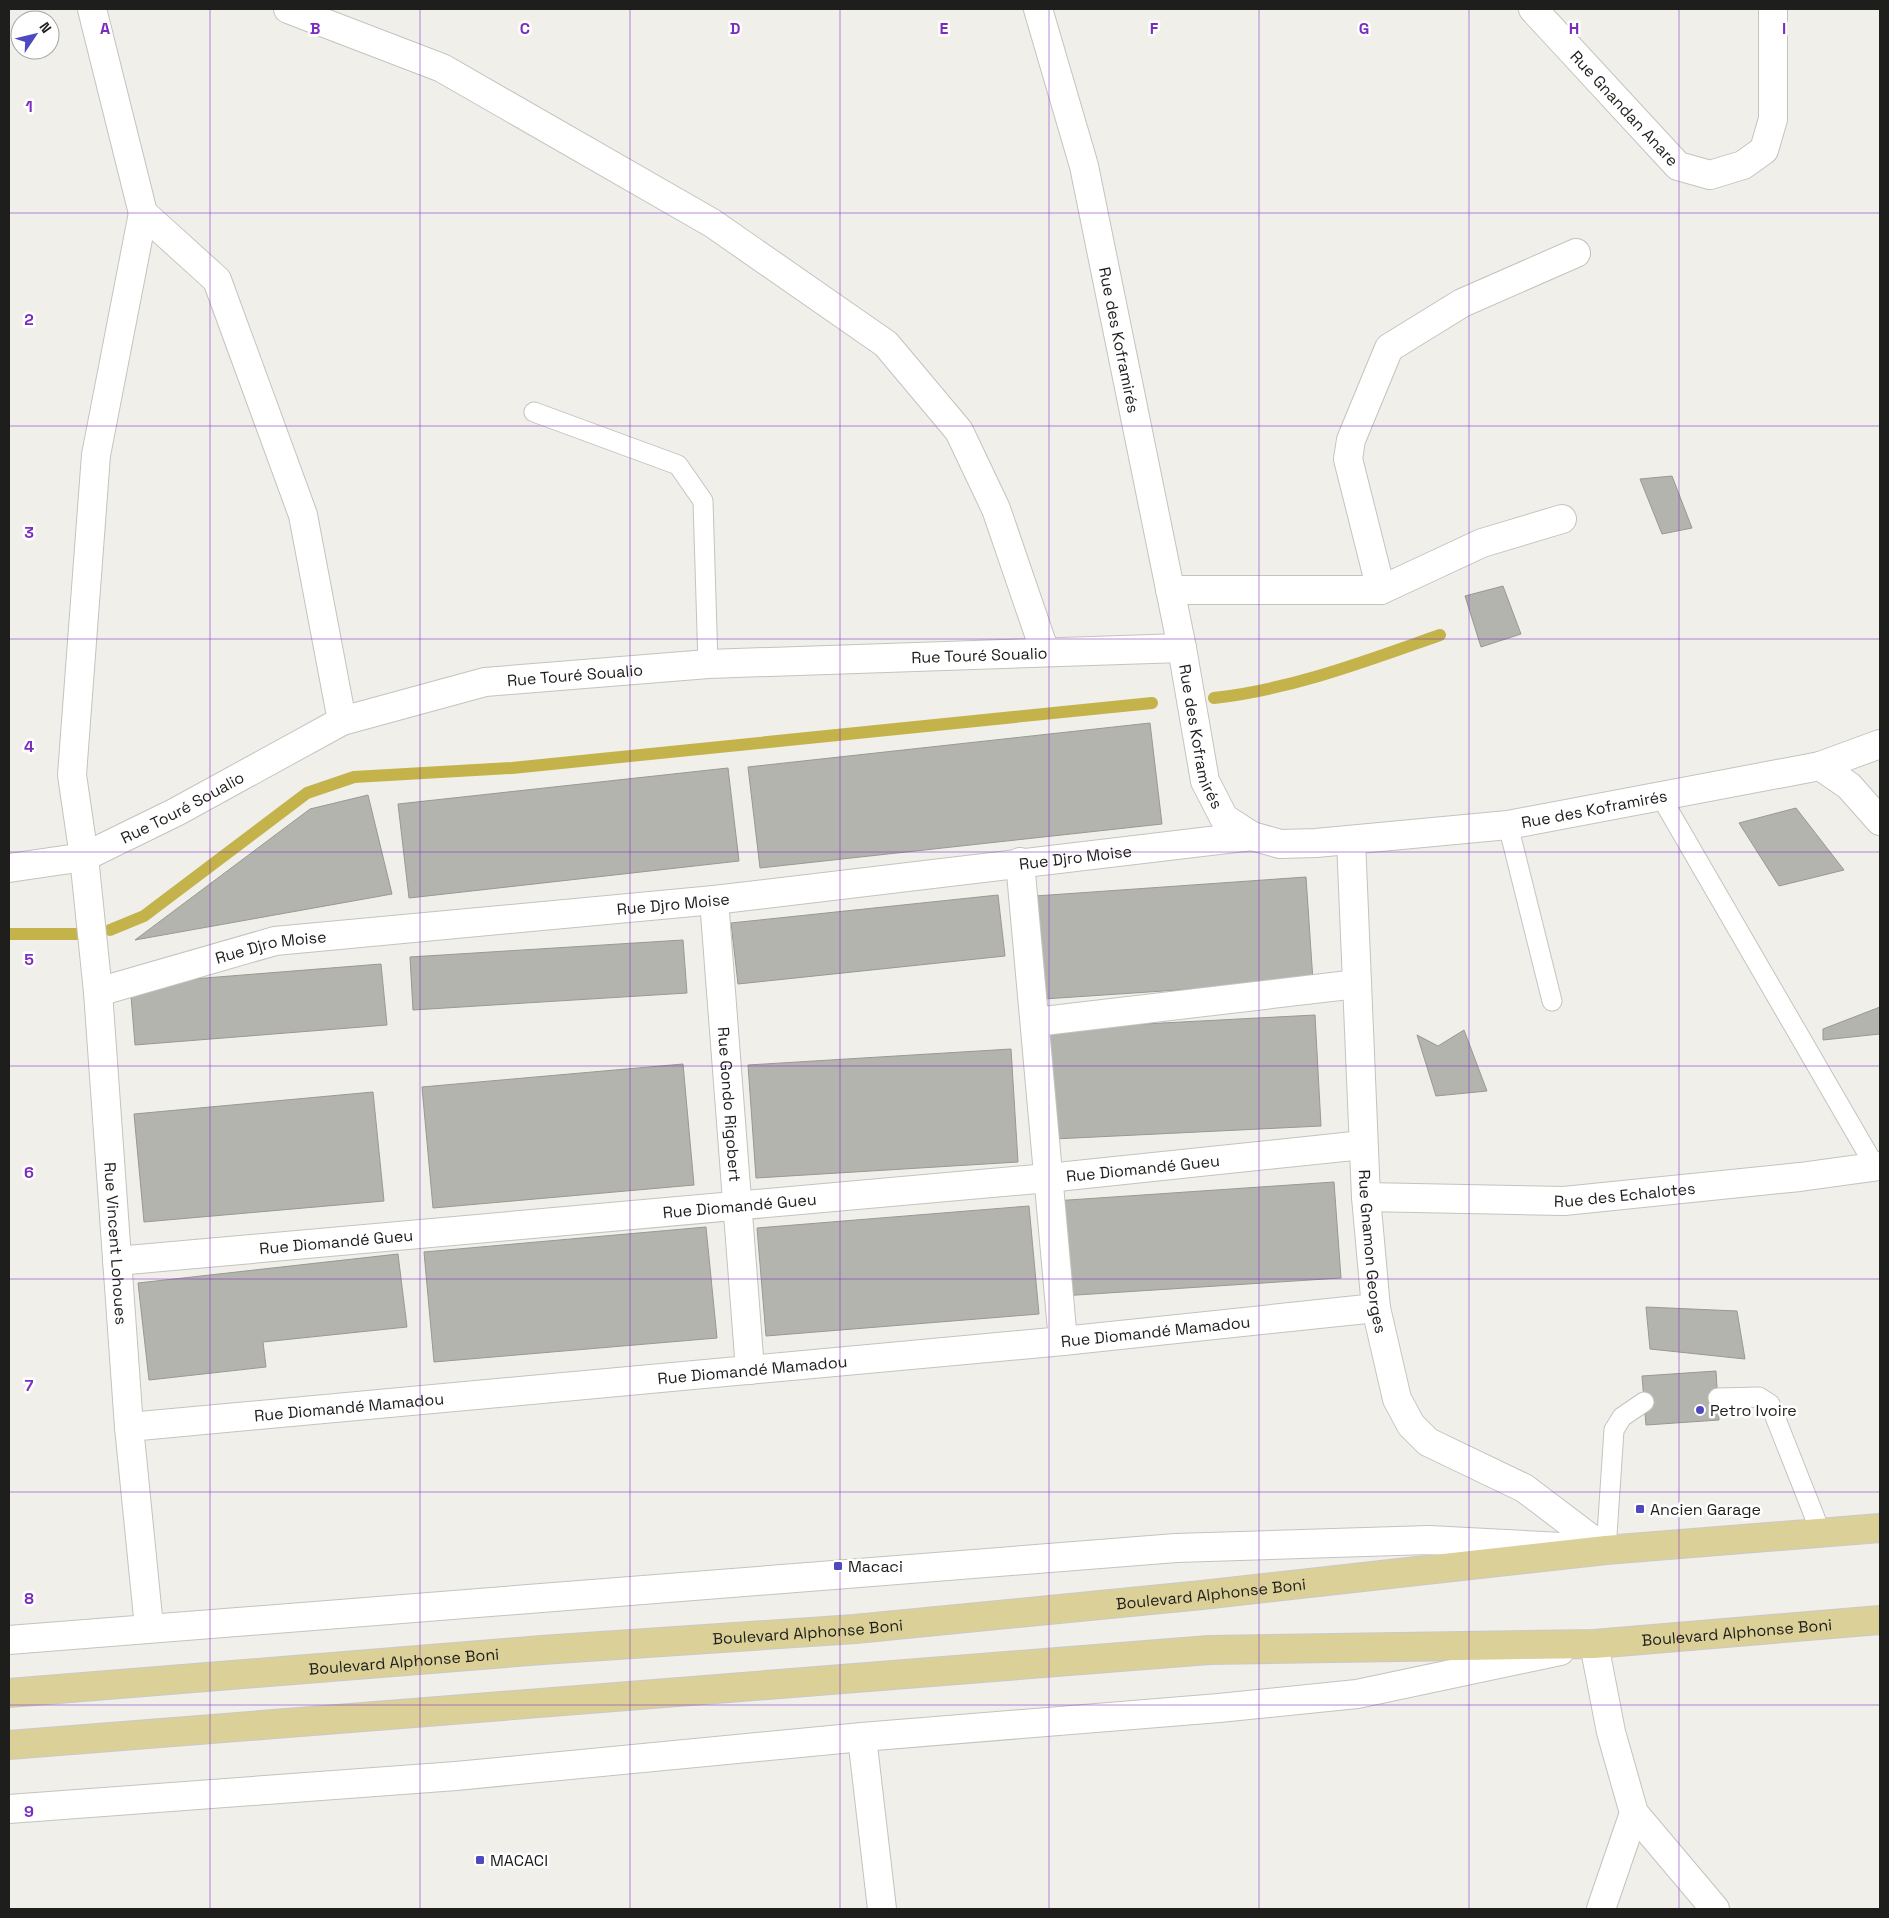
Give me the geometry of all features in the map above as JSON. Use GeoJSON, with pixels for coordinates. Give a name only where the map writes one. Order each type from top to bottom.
{"type":"FeatureCollection","features":[{"type":"Feature","properties":{"kind":"main road","name":"Boulevard Alphonse Boni"},"geometry":{"type":"LineString","coordinates":[[9,1693],[542,1650],[855,1629],[1202,1595],[1606,1550],[1880,1528]]}},
{"type":"Feature","properties":{"kind":"main road","name":"Boulevard Alphonse Boni"},"geometry":{"type":"LineString","coordinates":[[9,1745],[1209,1650],[1594,1644],[1880,1620]]}},
{"type":"Feature","properties":{"kind":"street"},"geometry":{"type":"LineString","coordinates":[[92,9],[143,213],[217,280],[303,515],[342,721]]}},
{"type":"Feature","properties":{"kind":"street"},"geometry":{"type":"LineString","coordinates":[[288,9],[442,68],[712,223],[886,344],[958,431],[996,509],[1045,652]]}},
{"type":"Feature","properties":{"kind":"street","name":"Rue des Koframirés"},"geometry":{"type":"LineString","coordinates":[[1038,9],[1084,166],[1182,648],[1205,781],[1224,818],[1252,836],[1280,844],[1351,840],[1508,825],[1820,766],[1880,744]]}},
{"type":"Feature","properties":{"kind":"street","name":"Rue Gnandan Anare"},"geometry":{"type":"LineString","coordinates":[[1533,9],[1678,166],[1710,175],[1743,164],[1764,150],[1773,119],[1774,9]]}},
{"type":"Feature","properties":{"kind":"street","name":"Rue Vincent Lohoues"},"geometry":{"type":"LineString","coordinates":[[143,213],[96,454],[72,775],[84,857],[98,992],[129,1427],[149,1627]]}},
{"type":"Feature","properties":{"kind":"street"},"geometry":{"type":"LineString","coordinates":[[1381,590],[1348,459],[1350,440],[1389,348],[1462,303],[1576,253]]}},
{"type":"Feature","properties":{"kind":"street"},"geometry":{"type":"LineString","coordinates":[[1170,590],[1381,590],[1482,543],[1562,519]]}},
{"type":"Feature","properties":{"kind":"street","name":"Rue Touré Soualio"},"geometry":{"type":"LineString","coordinates":[[9,868],[84,857],[176,812],[342,721],[485,682],[708,664],[1182,648]]}},
{"type":"Feature","properties":{"kind":"street"},"geometry":{"type":"LineString","coordinates":[[1820,766],[1849,786],[1880,821]]}},
{"type":"Feature","properties":{"kind":"street","name":"Rue Djro Moise"},"geometry":{"type":"LineString","coordinates":[[98,992],[275,941],[714,900],[1020,862],[1252,836]]}},
{"type":"Feature","properties":{"kind":"street","name":"Rue Gnamon Georges"},"geometry":{"type":"LineString","coordinates":[[1351,840],[1366,1197],[1376,1308],[1397,1399],[1411,1425],[1428,1442],[1524,1488],[1606,1550]]}},
{"type":"Feature","properties":{"kind":"street"},"geometry":{"type":"LineString","coordinates":[[1020,862],[1063,1341]]}},
{"type":"Feature","properties":{"kind":"street","name":"Rue Gondo Rigobert"},"geometry":{"type":"LineString","coordinates":[[714,900],[750,1370]]}},
{"type":"Feature","properties":{"kind":"street"},"geometry":{"type":"LineString","coordinates":[[1034,1022],[1357,984]]}},
{"type":"Feature","properties":{"kind":"street","name":"Rue Diomandé Gueu"},"geometry":{"type":"LineString","coordinates":[[117,1261],[1048,1178],[1363,1145]]}},
{"type":"Feature","properties":{"kind":"street","name":"Rue des Echalotes"},"geometry":{"type":"LineString","coordinates":[[1366,1197],[1564,1201],[1878,1167]]}},
{"type":"Feature","properties":{"kind":"street","name":"Rue Diomandé Mamadou"},"geometry":{"type":"LineString","coordinates":[[129,1427],[1063,1341],[1376,1308]]}},
{"type":"Feature","properties":{"kind":"street","name":"Boulevard Alphonse Boni"},"geometry":{"type":"LineString","coordinates":[[9,1640],[149,1627],[1176,1548],[1429,1540],[1606,1550]]}},
{"type":"Feature","properties":{"kind":"street"},"geometry":{"type":"LineString","coordinates":[[1594,1644],[1611,1732],[1634,1813],[1714,1909]]}},
{"type":"Feature","properties":{"kind":"street","name":"Boulevard Alphonse Boni"},"geometry":{"type":"LineString","coordinates":[[9,1809],[456,1776],[862,1737],[1210,1709],[1357,1694],[1594,1644]]}},
{"type":"Feature","properties":{"kind":"street"},"geometry":{"type":"LineString","coordinates":[[862,1737],[882,1909]]}},
{"type":"Feature","properties":{"kind":"street"},"geometry":{"type":"LineString","coordinates":[[1601,1909],[1634,1813]]}},
{"type":"Feature","properties":{"kind":"lane"},"geometry":{"type":"LineString","coordinates":[[534,412],[678,465],[704,501],[708,664]]}},
{"type":"Feature","properties":{"kind":"lane"},"geometry":{"type":"LineString","coordinates":[[1661,797],[1878,1167]]}},
{"type":"Feature","properties":{"kind":"lane"},"geometry":{"type":"LineString","coordinates":[[1508,825],[1552,1001]]}},
{"type":"Feature","properties":{"kind":"lane"},"geometry":{"type":"LineString","coordinates":[[1718,1398],[1759,1397],[1770,1404],[1821,1533]]}},
{"type":"Feature","properties":{"kind":"lane"},"geometry":{"type":"LineString","coordinates":[[1606,1550],[1614,1430],[1622,1418],[1644,1402]]}},
{"type":"Feature","properties":{"kind":"building"},"geometry":{"type":"Polygon","coordinates":[[[1672,476],[1692,528],[1662,534],[1640,479],[1672,476]]]}},
{"type":"Feature","properties":{"kind":"building"},"geometry":{"type":"Polygon","coordinates":[[[1503,586],[1521,634],[1481,647],[1465,596],[1503,586]]]}},
{"type":"Feature","properties":{"kind":"building"},"geometry":{"type":"Polygon","coordinates":[[[1150,723],[1162,824],[760,868],[748,767],[1150,723]]]}},
{"type":"Feature","properties":{"kind":"building"},"geometry":{"type":"Polygon","coordinates":[[[728,768],[739,861],[409,898],[398,804],[728,768]]]}},
{"type":"Feature","properties":{"kind":"building"},"geometry":{"type":"Polygon","coordinates":[[[368,795],[392,894],[135,940],[310,809],[368,795]]]}},
{"type":"Feature","properties":{"kind":"building"},"geometry":{"type":"Polygon","coordinates":[[[1796,808],[1844,870],[1779,886],[1739,823],[1796,808]]]}},
{"type":"Feature","properties":{"kind":"building"},"geometry":{"type":"Polygon","coordinates":[[[1306,877],[1313,981],[1029,1000],[1021,897],[1306,877]]]}},
{"type":"Feature","properties":{"kind":"building"},"geometry":{"type":"Polygon","coordinates":[[[998,895],[1005,956],[738,984],[731,923],[998,895]]]}},
{"type":"Feature","properties":{"kind":"building"},"geometry":{"type":"Polygon","coordinates":[[[683,940],[687,993],[413,1010],[410,957],[683,940]]]}},
{"type":"Feature","properties":{"kind":"building"},"geometry":{"type":"Polygon","coordinates":[[[381,964],[387,1025],[135,1045],[130,984],[381,964]]]}},
{"type":"Feature","properties":{"kind":"building"},"geometry":{"type":"Polygon","coordinates":[[[1880,1007],[1880,1034],[1823,1040],[1823,1029],[1880,1007]]]}},
{"type":"Feature","properties":{"kind":"building"},"geometry":{"type":"Polygon","coordinates":[[[1315,1015],[1321,1126],[1054,1139],[1048,1029],[1315,1015]]]}},
{"type":"Feature","properties":{"kind":"building"},"geometry":{"type":"Polygon","coordinates":[[[1464,1030],[1487,1091],[1436,1096],[1417,1035],[1438,1046],[1464,1030]]]}},
{"type":"Feature","properties":{"kind":"building"},"geometry":{"type":"Polygon","coordinates":[[[1011,1049],[1018,1162],[756,1178],[748,1065],[1011,1049]]]}},
{"type":"Feature","properties":{"kind":"building"},"geometry":{"type":"Polygon","coordinates":[[[683,1064],[694,1185],[433,1208],[422,1087],[683,1064]]]}},
{"type":"Feature","properties":{"kind":"building"},"geometry":{"type":"Polygon","coordinates":[[[373,1092],[384,1201],[144,1222],[134,1114],[373,1092]]]}},
{"type":"Feature","properties":{"kind":"building"},"geometry":{"type":"Polygon","coordinates":[[[1334,1182],[1341,1278],[1061,1296],[1054,1201],[1334,1182]]]}},
{"type":"Feature","properties":{"kind":"building"},"geometry":{"type":"Polygon","coordinates":[[[1029,1206],[1039,1314],[766,1336],[757,1228],[1029,1206]]]}},
{"type":"Feature","properties":{"kind":"building"},"geometry":{"type":"Polygon","coordinates":[[[706,1227],[717,1338],[434,1362],[424,1252],[706,1227]]]}},
{"type":"Feature","properties":{"kind":"building"},"geometry":{"type":"Polygon","coordinates":[[[398,1254],[407,1327],[263,1342],[266,1367],[149,1380],[138,1283],[398,1254]]]}},
{"type":"Feature","properties":{"kind":"building"},"geometry":{"type":"Polygon","coordinates":[[[1646,1307],[1737,1311],[1745,1359],[1650,1349],[1646,1307]]]}},
{"type":"Feature","properties":{"kind":"building"},"geometry":{"type":"Polygon","coordinates":[[[1716,1371],[1719,1420],[1646,1425],[1642,1376],[1716,1371]]]}},
{"type":"Feature","properties":{"kind":"waterway"},"geometry":{"type":"LineString","coordinates":[[1214,698],[1243,694],[1301,681],[1440,635]]}},
{"type":"Feature","properties":{"kind":"waterway"},"geometry":{"type":"LineString","coordinates":[[110,930],[144,916],[307,793],[354,777],[512,768],[1152,703]]}},
{"type":"Feature","properties":{"kind":"waterway"},"geometry":{"type":"LineString","coordinates":[[9,934],[79,934]]}},
{"type":"Feature","properties":{"kind":"place","name":"Petro Ivoire"},"geometry":{"type":"Point","coordinates":[1700,1410]}},
{"type":"Feature","properties":{"kind":"place","name":"Ancien Garage"},"geometry":{"type":"Point","coordinates":[1640,1509]}},
{"type":"Feature","properties":{"kind":"place","name":"Macaci"},"geometry":{"type":"Point","coordinates":[838,1566]}},
{"type":"Feature","properties":{"kind":"place","name":"MACACI"},"geometry":{"type":"Point","coordinates":[480,1860]}}]}
